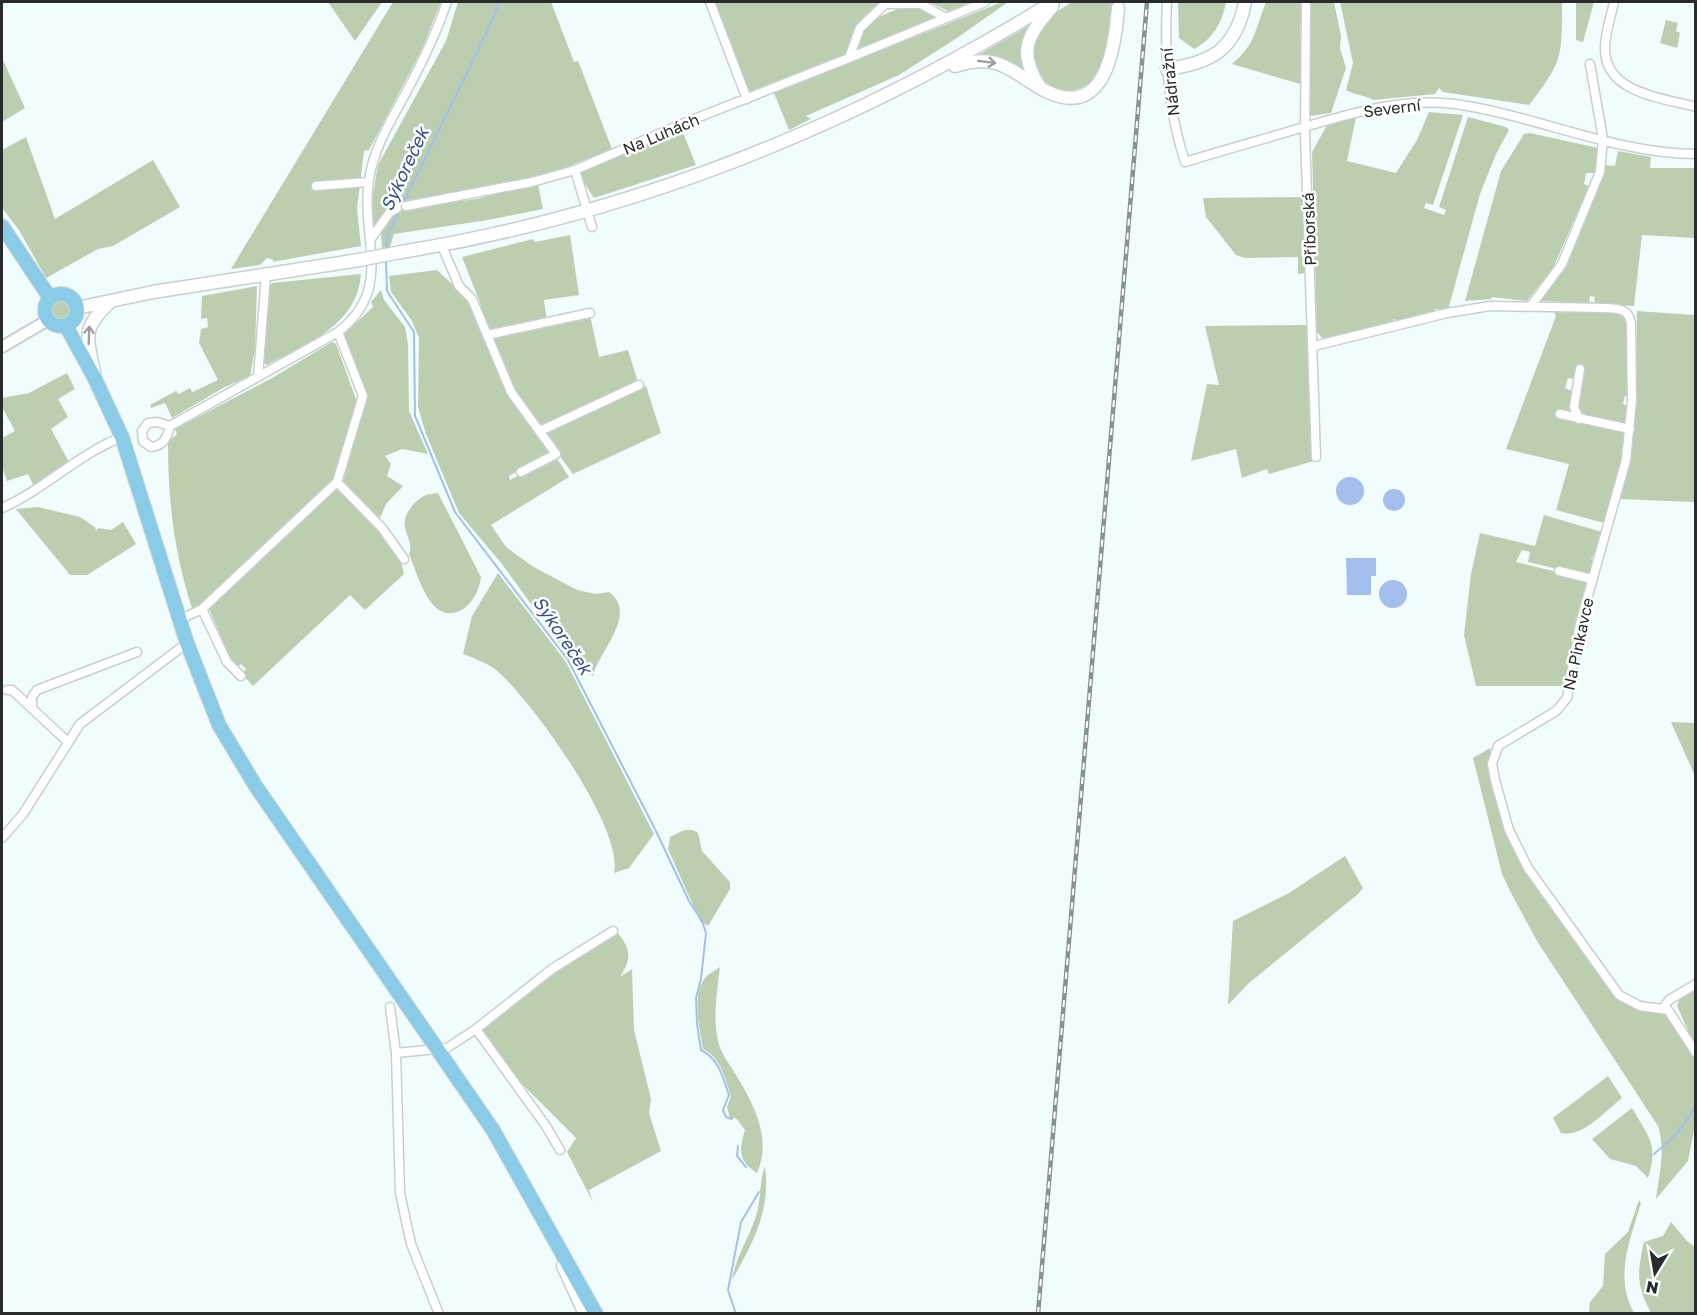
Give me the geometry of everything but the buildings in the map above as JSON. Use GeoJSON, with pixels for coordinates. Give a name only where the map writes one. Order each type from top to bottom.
{"type":"FeatureCollection","features":[{"type":"Feature","properties":{"kind":"main road"},"geometry":{"type":"LineString","coordinates":[[1017,24],[1042,2]]}},
{"type":"Feature","properties":{"kind":"main road"},"geometry":{"type":"LineString","coordinates":[[77,308],[442,246],[588,212],[673,186],[781,144],[931,73],[1055,2]]}},
{"type":"Feature","properties":{"kind":"main road"},"geometry":{"type":"LineString","coordinates":[[1040,88],[1029,68],[1027,47],[1035,28],[1055,2]]}},
{"type":"Feature","properties":{"kind":"main road"},"geometry":{"type":"LineString","coordinates":[[1167,69],[1207,60],[1221,51],[1234,34],[1245,2]]}},
{"type":"Feature","properties":{"kind":"main road"},"geometry":{"type":"LineString","coordinates":[[931,73],[963,63],[988,61],[1004,66],[1056,95],[1072,97],[1097,85],[1110,63],[1119,5]]}},
{"type":"Feature","properties":{"kind":"main road"},"geometry":{"type":"LineString","coordinates":[[2,226],[50,298]]}},
{"type":"Feature","properties":{"kind":"main road"},"geometry":{"type":"LineString","coordinates":[[65,295],[74,300],[77,308],[75,319],[66,326],[56,326],[48,320],[45,307],[50,298],[65,295]]}},
{"type":"Feature","properties":{"kind":"main road"},"geometry":{"type":"LineString","coordinates":[[94,377],[88,339],[89,326],[92,318],[111,301]]}},
{"type":"Feature","properties":{"kind":"main road"},"geometry":{"type":"LineString","coordinates":[[66,326],[94,377],[122,437],[204,694],[234,753],[438,1048],[515,1168],[596,1314]]}},
{"type":"Feature","properties":{"kind":"main road"},"geometry":{"type":"LineString","coordinates":[[515,1168],[585,1314]]}},
{"type":"Feature","properties":{"kind":"street"},"geometry":{"type":"LineString","coordinates":[[170,426],[338,332],[355,317],[368,293],[373,269],[366,219],[368,182],[383,135],[429,49],[447,2]]}},
{"type":"Feature","properties":{"kind":"street"},"geometry":{"type":"LineString","coordinates":[[710,2],[747,99]]}},
{"type":"Feature","properties":{"kind":"street","name":"Na Luhách"},"geometry":{"type":"LineString","coordinates":[[370,240],[390,212],[402,207],[538,181],[575,170],[985,2]]}},
{"type":"Feature","properties":{"kind":"street","name":"Nádražní"},"geometry":{"type":"LineString","coordinates":[[1167,2],[1167,69],[1172,111],[1185,162]]}},
{"type":"Feature","properties":{"kind":"street","name":"Příborská"},"geometry":{"type":"LineString","coordinates":[[1306,2],[1305,127],[1316,457]]}},
{"type":"Feature","properties":{"kind":"street"},"geometry":{"type":"LineString","coordinates":[[1614,2],[1605,47],[1607,63],[1614,74],[1634,89],[1695,107]]}},
{"type":"Feature","properties":{"kind":"street"},"geometry":{"type":"LineString","coordinates":[[849,58],[860,28],[884,3],[921,4],[946,18]]}},
{"type":"Feature","properties":{"kind":"street"},"geometry":{"type":"LineString","coordinates":[[1531,306],[1562,264],[1600,172],[1603,139],[1590,64]]}},
{"type":"Feature","properties":{"kind":"street","name":"Severní"},"geometry":{"type":"LineString","coordinates":[[1185,162],[1357,112],[1407,104],[1447,104],[1517,116],[1603,139],[1647,148],[1695,154]]}},
{"type":"Feature","properties":{"kind":"street"},"geometry":{"type":"LineString","coordinates":[[575,170],[592,227]]}},
{"type":"Feature","properties":{"kind":"street"},"geometry":{"type":"LineString","coordinates":[[316,186],[368,182]]}},
{"type":"Feature","properties":{"kind":"street"},"geometry":{"type":"LineString","coordinates":[[442,246],[459,286],[472,299],[511,392],[556,454],[521,472]]}},
{"type":"Feature","properties":{"kind":"street"},"geometry":{"type":"LineString","coordinates":[[258,377],[266,275]]}},
{"type":"Feature","properties":{"kind":"street","name":"Na Pinkavce"},"geometry":{"type":"LineString","coordinates":[[1314,346],[1447,313],[1490,306],[1623,309],[1629,314],[1632,382],[1630,429],[1624,470],[1592,579],[1576,644],[1567,698],[1556,711],[1498,746],[1493,770],[1509,830],[1528,868],[1610,985],[1631,1002],[1664,1007]]}},
{"type":"Feature","properties":{"kind":"street"},"geometry":{"type":"LineString","coordinates":[[487,335],[590,313]]}},
{"type":"Feature","properties":{"kind":"street"},"geometry":{"type":"LineString","coordinates":[[2,347],[48,320]]}},
{"type":"Feature","properties":{"kind":"street"},"geometry":{"type":"LineString","coordinates":[[179,620],[202,609],[337,482],[363,396],[338,332]]}},
{"type":"Feature","properties":{"kind":"street"},"geometry":{"type":"LineString","coordinates":[[1579,418],[1574,407],[1580,369]]}},
{"type":"Feature","properties":{"kind":"street"},"geometry":{"type":"LineString","coordinates":[[540,431],[639,385]]}},
{"type":"Feature","properties":{"kind":"street"},"geometry":{"type":"LineString","coordinates":[[1560,414],[1630,429]]}},
{"type":"Feature","properties":{"kind":"street"},"geometry":{"type":"LineString","coordinates":[[2,508],[27,497],[96,448],[122,437]]}},
{"type":"Feature","properties":{"kind":"street"},"geometry":{"type":"LineString","coordinates":[[337,482],[382,528],[404,559]]}},
{"type":"Feature","properties":{"kind":"street"},"geometry":{"type":"LineString","coordinates":[[1559,571],[1592,579]]}},
{"type":"Feature","properties":{"kind":"street"},"geometry":{"type":"LineString","coordinates":[[202,609],[227,662],[240,676]]}},
{"type":"Feature","properties":{"kind":"street"},"geometry":{"type":"LineString","coordinates":[[2,838],[23,814],[80,724],[187,643]]}},
{"type":"Feature","properties":{"kind":"street"},"geometry":{"type":"LineString","coordinates":[[32,707],[32,697],[37,690],[137,652]]}},
{"type":"Feature","properties":{"kind":"street"},"geometry":{"type":"LineString","coordinates":[[7,690],[12,690],[32,707],[68,742]]}},
{"type":"Feature","properties":{"kind":"street"},"geometry":{"type":"LineString","coordinates":[[396,1053],[447,1048],[476,1029],[552,969],[613,931]]}},
{"type":"Feature","properties":{"kind":"street"},"geometry":{"type":"LineString","coordinates":[[1695,984],[1669,1000],[1664,1007],[1674,1015],[1695,1053]]}},
{"type":"Feature","properties":{"kind":"street"},"geometry":{"type":"LineString","coordinates":[[390,1007],[396,1053],[400,1193],[411,1244],[439,1314]]}},
{"type":"Feature","properties":{"kind":"street"},"geometry":{"type":"LineString","coordinates":[[476,1029],[546,1126],[560,1150]]}},
{"type":"Feature","properties":{"kind":"green space"},"geometry":{"type":"Polygon","coordinates":[[[328,2],[382,2],[355,41],[328,2]]]}},
{"type":"Feature","properties":{"kind":"green space"},"geometry":{"type":"Polygon","coordinates":[[[393,2],[441,2],[422,49],[369,150],[364,151],[357,209],[361,246],[272,262],[274,260],[267,258],[260,265],[231,269],[393,2]]]}},
{"type":"Feature","properties":{"kind":"green space"},"geometry":{"type":"Polygon","coordinates":[[[458,2],[551,2],[574,62],[578,61],[612,149],[554,172],[528,179],[409,200],[407,204],[392,207],[372,227],[373,194],[378,165],[446,41],[458,2]]]}},
{"type":"Feature","properties":{"kind":"green space"},"geometry":{"type":"Polygon","coordinates":[[[712,2],[879,3],[861,22],[857,23],[858,27],[847,54],[749,94],[712,2]]]}},
{"type":"Feature","properties":{"kind":"green space"},"geometry":{"type":"Polygon","coordinates":[[[929,2],[975,2],[948,11],[929,2]]]}},
{"type":"Feature","properties":{"kind":"green space"},"geometry":{"type":"Polygon","coordinates":[[[1002,2],[1008,2],[899,75],[806,116],[811,119],[789,130],[774,93],[1002,2]]]}},
{"type":"Feature","properties":{"kind":"green space"},"geometry":{"type":"Polygon","coordinates":[[[1072,2],[1113,2],[1110,32],[1104,61],[1092,80],[1077,89],[1061,90],[1047,83],[1036,71],[1032,55],[1035,37],[1049,18],[1072,2]]]}},
{"type":"Feature","properties":{"kind":"green space"},"geometry":{"type":"Polygon","coordinates":[[[1178,2],[1226,2],[1216,30],[1194,49],[1179,38],[1178,2]]]}},
{"type":"Feature","properties":{"kind":"green space"},"geometry":{"type":"Polygon","coordinates":[[[1266,2],[1301,2],[1300,84],[1232,64],[1250,43],[1266,2]]]}},
{"type":"Feature","properties":{"kind":"green space"},"geometry":{"type":"Polygon","coordinates":[[[1309,2],[1334,2],[1341,36],[1340,48],[1346,68],[1331,113],[1310,116],[1309,2]]]}},
{"type":"Feature","properties":{"kind":"green space"},"geometry":{"type":"Polygon","coordinates":[[[1340,2],[1562,2],[1561,47],[1549,78],[1529,105],[1443,92],[1439,88],[1435,94],[1373,100],[1346,90],[1353,63],[1340,2]]]}},
{"type":"Feature","properties":{"kind":"green space"},"geometry":{"type":"Polygon","coordinates":[[[1576,2],[1594,2],[1583,42],[1576,40],[1576,2]]]}},
{"type":"Feature","properties":{"kind":"green space"},"geometry":{"type":"Polygon","coordinates":[[[903,7],[922,7],[939,19],[856,51],[858,41],[866,27],[879,17],[903,7]]]}},
{"type":"Feature","properties":{"kind":"green space"},"geometry":{"type":"Polygon","coordinates":[[[1666,20],[1678,23],[1676,31],[1680,33],[1677,48],[1660,43],[1666,20]]]}},
{"type":"Feature","properties":{"kind":"green space"},"geometry":{"type":"Polygon","coordinates":[[[1030,25],[1022,52],[1026,75],[975,57],[1030,25]]]}},
{"type":"Feature","properties":{"kind":"green space"},"geometry":{"type":"Polygon","coordinates":[[[2,58],[25,108],[2,122],[2,58]]]}},
{"type":"Feature","properties":{"kind":"green space"},"geometry":{"type":"Polygon","coordinates":[[[1429,112],[1463,115],[1433,205],[1426,203],[1424,208],[1444,215],[1446,210],[1439,207],[1468,117],[1506,127],[1509,130],[1496,154],[1480,194],[1448,310],[1435,309],[1434,312],[1400,321],[1393,319],[1394,323],[1337,337],[1322,338],[1317,332],[1312,152],[1327,125],[1356,117],[1347,161],[1396,173],[1417,140],[1429,112]]]}},
{"type":"Feature","properties":{"kind":"green space"},"geometry":{"type":"Polygon","coordinates":[[[681,128],[696,165],[594,198],[580,177],[581,169],[681,128]]]}},
{"type":"Feature","properties":{"kind":"green space"},"geometry":{"type":"Polygon","coordinates":[[[1530,133],[1598,148],[1600,152],[1596,173],[1586,173],[1584,184],[1589,186],[1553,268],[1527,301],[1492,297],[1491,299],[1465,301],[1501,171],[1524,134],[1530,133]]]}},
{"type":"Feature","properties":{"kind":"green space"},"geometry":{"type":"Polygon","coordinates":[[[26,137],[55,219],[153,160],[180,207],[113,246],[98,249],[46,278],[19,230],[2,208],[2,150],[26,137]]]}},
{"type":"Feature","properties":{"kind":"green space"},"geometry":{"type":"Polygon","coordinates":[[[1618,151],[1651,157],[1650,168],[1695,168],[1695,238],[1642,235],[1634,306],[1594,304],[1595,297],[1590,296],[1589,303],[1542,301],[1540,298],[1605,165],[1615,166],[1618,151]]]}},
{"type":"Feature","properties":{"kind":"green space"},"geometry":{"type":"Polygon","coordinates":[[[538,184],[543,209],[394,234],[390,247],[382,248],[381,233],[397,209],[476,199],[538,184]]]}},
{"type":"Feature","properties":{"kind":"green space"},"geometry":{"type":"Polygon","coordinates":[[[1303,197],[1306,273],[1298,274],[1298,257],[1245,258],[1236,255],[1206,217],[1203,198],[1303,197]]]}},
{"type":"Feature","properties":{"kind":"green space"},"geometry":{"type":"Polygon","coordinates":[[[570,235],[579,295],[544,300],[547,321],[491,332],[477,305],[481,305],[462,257],[533,239],[535,242],[570,235]]]}},
{"type":"Feature","properties":{"kind":"green space"},"geometry":{"type":"Polygon","coordinates":[[[437,270],[472,303],[511,394],[549,452],[509,476],[510,480],[551,459],[558,460],[569,477],[491,525],[506,547],[532,566],[577,590],[596,594],[609,592],[617,601],[620,611],[618,622],[593,676],[579,671],[502,564],[459,513],[426,434],[418,407],[419,338],[412,321],[391,292],[389,276],[437,270]]]}},
{"type":"Feature","properties":{"kind":"green space"},"geometry":{"type":"Polygon","coordinates":[[[361,274],[357,292],[350,307],[340,320],[313,340],[267,365],[264,363],[268,289],[272,283],[361,274]]]}},
{"type":"Feature","properties":{"kind":"green space"},"geometry":{"type":"Polygon","coordinates":[[[257,286],[255,349],[250,376],[223,388],[172,418],[165,403],[151,408],[150,405],[176,391],[179,394],[190,388],[192,392],[218,380],[199,343],[201,329],[208,327],[207,318],[201,319],[202,296],[257,286]]]}},
{"type":"Feature","properties":{"kind":"green space"},"geometry":{"type":"Polygon","coordinates":[[[381,290],[384,300],[405,327],[408,344],[409,411],[428,454],[402,449],[385,456],[391,464],[387,476],[403,486],[386,504],[380,518],[343,482],[365,399],[342,336],[373,307],[371,302],[381,290]]]}},
{"type":"Feature","properties":{"kind":"green space"},"geometry":{"type":"Polygon","coordinates":[[[61,299],[69,302],[72,310],[69,318],[61,321],[53,318],[50,310],[53,302],[61,299]]]}},
{"type":"Feature","properties":{"kind":"green space"},"geometry":{"type":"Polygon","coordinates":[[[1552,308],[1618,311],[1627,318],[1629,395],[1625,396],[1623,404],[1628,406],[1624,425],[1578,415],[1575,379],[1568,378],[1565,388],[1572,391],[1572,415],[1558,412],[1556,415],[1627,432],[1620,475],[1604,523],[1556,510],[1569,464],[1506,449],[1556,316],[1552,308]]]}},
{"type":"Feature","properties":{"kind":"green space"},"geometry":{"type":"Polygon","coordinates":[[[1637,311],[1695,315],[1695,502],[1619,499],[1633,428],[1637,311]]]}},
{"type":"Feature","properties":{"kind":"green space"},"geometry":{"type":"Polygon","coordinates":[[[590,315],[599,357],[628,350],[637,379],[635,384],[543,426],[538,424],[507,377],[490,337],[590,315]]]}},
{"type":"Feature","properties":{"kind":"green space"},"geometry":{"type":"Polygon","coordinates":[[[1307,325],[1314,461],[1269,474],[1267,469],[1242,478],[1236,449],[1191,461],[1207,384],[1219,385],[1205,326],[1307,325]]]}},
{"type":"Feature","properties":{"kind":"green space"},"geometry":{"type":"Polygon","coordinates":[[[332,342],[336,344],[357,402],[337,475],[193,611],[181,569],[173,527],[168,442],[177,434],[175,429],[272,378],[332,342]]]}},
{"type":"Feature","properties":{"kind":"green space"},"geometry":{"type":"Polygon","coordinates":[[[67,373],[75,389],[58,399],[68,417],[51,429],[70,464],[34,486],[28,474],[7,481],[2,467],[2,438],[15,431],[2,407],[2,398],[29,393],[67,373]]]}},
{"type":"Feature","properties":{"kind":"green space"},"geometry":{"type":"Polygon","coordinates":[[[646,386],[661,433],[573,474],[543,433],[646,386]]]}},
{"type":"Feature","properties":{"kind":"green space"},"geometry":{"type":"Polygon","coordinates":[[[337,487],[387,538],[401,561],[404,574],[365,610],[350,595],[253,686],[242,674],[246,669],[241,664],[236,668],[234,666],[208,607],[337,487]]]}},
{"type":"Feature","properties":{"kind":"green space"},"geometry":{"type":"Polygon","coordinates":[[[438,493],[481,577],[478,590],[470,603],[463,609],[452,613],[442,612],[427,597],[409,554],[410,544],[405,527],[405,518],[416,501],[425,495],[438,493]]]}},
{"type":"Feature","properties":{"kind":"green space"},"geometry":{"type":"Polygon","coordinates":[[[38,507],[80,517],[95,527],[96,531],[98,528],[111,530],[123,522],[136,544],[87,575],[70,575],[16,509],[38,507]]]}},
{"type":"Feature","properties":{"kind":"green space"},"geometry":{"type":"Polygon","coordinates":[[[1544,515],[1602,532],[1597,551],[1591,559],[1595,561],[1591,577],[1528,562],[1530,552],[1522,550],[1516,562],[1590,580],[1566,686],[1476,686],[1464,635],[1471,574],[1480,533],[1535,546],[1544,515]]]}},
{"type":"Feature","properties":{"kind":"green space"},"geometry":{"type":"Polygon","coordinates":[[[498,573],[566,662],[654,834],[629,868],[614,873],[613,853],[605,826],[572,766],[531,708],[496,670],[463,654],[472,616],[498,573]]]}},
{"type":"Feature","properties":{"kind":"green space"},"geometry":{"type":"Polygon","coordinates":[[[1671,722],[1695,723],[1695,776],[1671,722]]]}},
{"type":"Feature","properties":{"kind":"green space"},"geometry":{"type":"Polygon","coordinates":[[[1490,748],[1505,829],[1582,950],[1616,993],[1665,1011],[1674,1020],[1687,1048],[1695,1057],[1695,1126],[1688,1161],[1656,1199],[1662,1154],[1658,1126],[1537,941],[1502,874],[1473,758],[1490,748]]]}},
{"type":"Feature","properties":{"kind":"green space"},"geometry":{"type":"Polygon","coordinates":[[[684,830],[693,830],[698,833],[702,851],[730,882],[730,889],[708,926],[700,921],[668,849],[670,837],[684,830]]]}},
{"type":"Feature","properties":{"kind":"green space"},"geometry":{"type":"Polygon","coordinates":[[[1345,856],[1363,888],[1249,983],[1228,1005],[1233,921],[1289,893],[1345,856]]]}},
{"type":"Feature","properties":{"kind":"green space"},"geometry":{"type":"Polygon","coordinates":[[[617,932],[628,954],[627,964],[620,977],[632,969],[634,1030],[651,1099],[649,1113],[661,1151],[589,1190],[593,1202],[567,1152],[576,1138],[520,1082],[481,1031],[553,975],[617,932]]]}},
{"type":"Feature","properties":{"kind":"green space"},"geometry":{"type":"Polygon","coordinates":[[[720,967],[716,1006],[717,1036],[722,1052],[747,1094],[758,1120],[763,1146],[757,1173],[743,1159],[741,1149],[745,1130],[736,1118],[730,1118],[727,1107],[731,1096],[721,1069],[714,1058],[703,1049],[697,1003],[698,994],[705,978],[720,967]]]}},
{"type":"Feature","properties":{"kind":"green space"},"geometry":{"type":"Polygon","coordinates":[[[1695,987],[1695,1046],[1677,1006],[1679,1000],[1695,987]]]}},
{"type":"Feature","properties":{"kind":"green space"},"geometry":{"type":"Polygon","coordinates":[[[1608,1076],[1622,1098],[1585,1128],[1561,1133],[1553,1118],[1608,1076]]]}},
{"type":"Feature","properties":{"kind":"green space"},"geometry":{"type":"Polygon","coordinates":[[[1632,1108],[1647,1133],[1652,1148],[1648,1178],[1636,1166],[1610,1159],[1592,1139],[1632,1108]]]}},
{"type":"Feature","properties":{"kind":"green space"},"geometry":{"type":"Polygon","coordinates":[[[765,1167],[765,1198],[759,1226],[732,1280],[737,1261],[756,1217],[765,1167]]]}},
{"type":"Feature","properties":{"kind":"green space"},"geometry":{"type":"Polygon","coordinates":[[[1639,1200],[1641,1203],[1629,1245],[1625,1272],[1625,1286],[1634,1313],[1589,1313],[1590,1302],[1603,1286],[1605,1254],[1628,1232],[1639,1200]]]}},
{"type":"Feature","properties":{"kind":"green space"},"geometry":{"type":"Polygon","coordinates":[[[1671,1222],[1695,1247],[1695,1313],[1651,1313],[1640,1286],[1639,1271],[1644,1242],[1663,1236],[1671,1222]]]}},
{"type":"Feature","properties":{"kind":"water"},"geometry":{"type":"Polygon","coordinates":[[[1350,477],[1360,481],[1364,491],[1360,501],[1350,505],[1340,501],[1336,491],[1340,481],[1350,477]]]}},
{"type":"Feature","properties":{"kind":"water"},"geometry":{"type":"Polygon","coordinates":[[[1390,489],[1398,489],[1405,496],[1405,504],[1398,511],[1390,511],[1383,504],[1383,496],[1390,489]]]}},
{"type":"Feature","properties":{"kind":"water"},"geometry":{"type":"Polygon","coordinates":[[[1346,558],[1376,558],[1376,576],[1371,576],[1371,595],[1347,595],[1346,558]]]}},
{"type":"Feature","properties":{"kind":"water"},"geometry":{"type":"Polygon","coordinates":[[[1393,580],[1403,584],[1407,594],[1403,604],[1393,608],[1383,604],[1379,594],[1383,584],[1393,580]]]}},
{"type":"Feature","properties":{"kind":"waterway","name":"Sýkoreček"},"geometry":{"type":"LineString","coordinates":[[386,249],[388,234],[493,19],[499,2]]}},
{"type":"Feature","properties":{"kind":"waterway","name":"Sýkoreček"},"geometry":{"type":"LineString","coordinates":[[386,258],[387,291],[414,332],[415,416],[455,512],[568,660],[656,831],[689,901],[702,921],[706,933],[701,979],[696,998],[697,1024],[701,1050],[716,1063],[725,1082],[729,1095],[723,1110],[726,1117],[732,1119]]}},
{"type":"Feature","properties":{"kind":"waterway"},"geometry":{"type":"LineString","coordinates":[[1654,1154],[1678,1131],[1696,1103]]}},
{"type":"Feature","properties":{"kind":"waterway","name":"Sýkoreček"},"geometry":{"type":"LineString","coordinates":[[738,1146],[737,1156],[746,1167]]}},
{"type":"Feature","properties":{"kind":"waterway","name":"Sýkoreček"},"geometry":{"type":"LineString","coordinates":[[736,1314],[728,1290],[741,1222],[759,1192]]}},
{"type":"Feature","properties":{"kind":"railway"},"geometry":{"type":"LineString","coordinates":[[1038,1314],[1147,2]]}}]}
